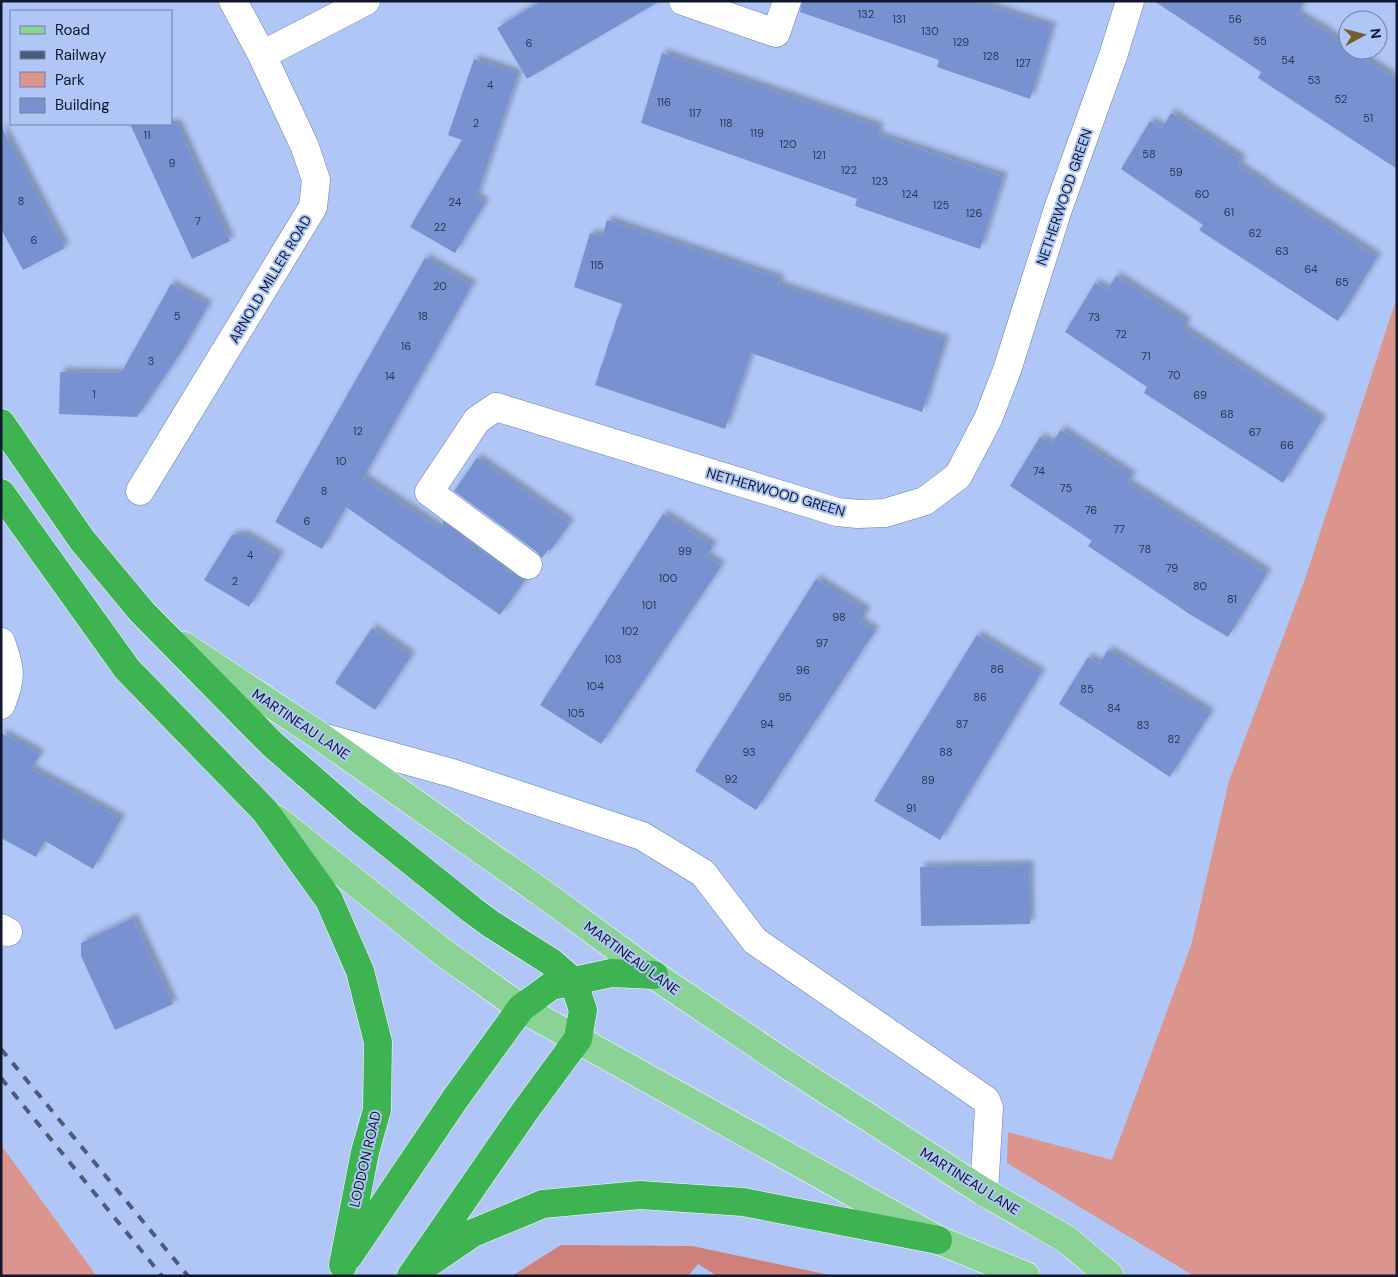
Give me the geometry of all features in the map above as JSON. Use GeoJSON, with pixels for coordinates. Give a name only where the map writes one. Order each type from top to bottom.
{"type":"FeatureCollection","features":[{"type":"Feature","properties":{"kind":"highway","name":"MARTINEAU LANE"},"geometry":{"type":"LineString","coordinates":[[7,431],[82,540],[142,612],[272,744],[355,816],[472,910],[552,962],[572,981],[583,1010],[578,1039]]}},
{"type":"Feature","properties":{"kind":"highway"},"geometry":{"type":"LineString","coordinates":[[1,493],[127,669],[265,811]]}},
{"type":"Feature","properties":{"kind":"highway","name":"LODDON ROAD"},"geometry":{"type":"LineString","coordinates":[[265,811],[329,900],[360,971],[378,1042],[377,1110],[365,1152],[339,1271]]}},
{"type":"Feature","properties":{"kind":"highway","name":"LODDON ROAD"},"geometry":{"type":"LineString","coordinates":[[339,1271],[455,1098],[521,1008],[551,986],[611,973],[654,975]]}},
{"type":"Feature","properties":{"kind":"highway"},"geometry":{"type":"LineString","coordinates":[[412,1275],[525,1111],[578,1039]]}},
{"type":"Feature","properties":{"kind":"highway"},"geometry":{"type":"LineString","coordinates":[[412,1275],[472,1233],[543,1204],[640,1195],[743,1202],[938,1240]]}},
{"type":"Feature","properties":{"kind":"main road","name":"MARTINEAU LANE"},"geometry":{"type":"LineString","coordinates":[[160,630],[321,737],[545,895],[654,975],[792,1068],[984,1192],[1066,1239],[1110,1276]]}},
{"type":"Feature","properties":{"kind":"main road"},"geometry":{"type":"LineString","coordinates":[[265,811],[440,950],[521,1008],[938,1240],[1026,1276]]}},
{"type":"Feature","properties":{"kind":"street","name":"ARNOLD MILLER ROAD"},"geometry":{"type":"LineString","coordinates":[[140,490],[313,207],[316,180],[305,147],[262,55],[233,1]]}},
{"type":"Feature","properties":{"kind":"street"},"geometry":{"type":"LineString","coordinates":[[262,55],[366,1]]}},
{"type":"Feature","properties":{"kind":"street"},"geometry":{"type":"LineString","coordinates":[[683,1],[776,33],[787,1]]}},
{"type":"Feature","properties":{"kind":"street","name":"NETHERWOOD GREEN"},"geometry":{"type":"LineString","coordinates":[[528,566],[429,492],[477,420],[499,399],[837,512],[858,514],[885,513],[925,502],[958,476],[988,419],[1007,370],[1058,209],[1113,56],[1130,1]]}},
{"type":"Feature","properties":{"kind":"street"},"geometry":{"type":"LineString","coordinates":[[1,642],[8,664],[9,683],[1,705]]}},
{"type":"Feature","properties":{"kind":"street"},"geometry":{"type":"LineString","coordinates":[[321,737],[452,773],[642,836],[704,873],[755,941],[986,1100],[989,1108],[984,1192]]}},
{"type":"Feature","properties":{"kind":"green space"},"geometry":{"type":"Polygon","coordinates":[[[1397,297],[1397,1276],[1194,1276],[1007,1163],[1008,1132],[1112,1160],[1191,946],[1229,781],[1305,579],[1397,297]]]}},
{"type":"Feature","properties":{"kind":"green space"},"geometry":{"type":"Polygon","coordinates":[[[1,1145],[96,1275],[97,1276],[1,1276],[1,1145]]]}},
{"type":"Feature","properties":{"kind":"shaded area"},"geometry":{"type":"Polygon","coordinates":[[[561,1245],[692,1246],[834,1276],[717,1276],[698,1264],[688,1276],[512,1276],[561,1245]]]}},
{"type":"Feature","properties":{"kind":"building"},"geometry":{"type":"Polygon","coordinates":[[[541,1],[660,1],[527,79],[497,28],[541,1]]]}},
{"type":"Feature","properties":{"kind":"building"},"geometry":{"type":"Polygon","coordinates":[[[802,1],[973,1],[1052,27],[1030,99],[937,67],[939,60],[800,12],[802,1]]]}},
{"type":"Feature","properties":{"kind":"building"},"geometry":{"type":"Polygon","coordinates":[[[1154,1],[1304,1],[1297,14],[1338,41],[1338,60],[1366,60],[1397,80],[1397,169],[1258,78],[1261,72],[1154,1]]]}},
{"type":"Feature","properties":{"kind":"building"},"geometry":{"type":"Polygon","coordinates":[[[662,53],[879,127],[877,135],[1003,177],[980,249],[855,206],[857,199],[641,123],[662,53]]]}},
{"type":"Feature","properties":{"kind":"building"},"geometry":{"type":"Polygon","coordinates":[[[474,59],[518,74],[476,197],[485,203],[455,253],[410,227],[462,140],[448,135],[474,59]]]}},
{"type":"Feature","properties":{"kind":"building"},"geometry":{"type":"Polygon","coordinates":[[[1171,113],[1242,160],[1238,166],[1265,185],[1377,257],[1338,321],[1199,230],[1203,225],[1121,169],[1150,121],[1162,128],[1171,113]]]}},
{"type":"Feature","properties":{"kind":"building"},"geometry":{"type":"Polygon","coordinates":[[[177,124],[230,241],[192,259],[130,125],[177,124]]]}},
{"type":"Feature","properties":{"kind":"building"},"geometry":{"type":"Polygon","coordinates":[[[1,126],[65,248],[23,270],[1,229],[1,126]]]}},
{"type":"Feature","properties":{"kind":"building"},"geometry":{"type":"Polygon","coordinates":[[[607,220],[780,279],[778,285],[945,340],[922,412],[751,353],[725,429],[595,385],[622,304],[574,287],[590,233],[602,237],[607,220]]]}},
{"type":"Feature","properties":{"kind":"building"},"geometry":{"type":"Polygon","coordinates":[[[425,258],[472,285],[363,478],[443,531],[443,521],[519,578],[525,580],[500,615],[346,507],[322,549],[275,522],[425,258]]]}},
{"type":"Feature","properties":{"kind":"building"},"geometry":{"type":"Polygon","coordinates":[[[1116,276],[1187,322],[1183,329],[1322,420],[1283,483],[1144,393],[1147,387],[1065,332],[1095,283],[1107,290],[1116,276]]]}},
{"type":"Feature","properties":{"kind":"building"},"geometry":{"type":"Polygon","coordinates":[[[171,284],[208,305],[183,349],[137,417],[59,414],[60,372],[121,373],[171,284]]]}},
{"type":"Feature","properties":{"kind":"building"},"geometry":{"type":"Polygon","coordinates":[[[1061,430],[1132,476],[1127,483],[1267,573],[1228,637],[1191,615],[1088,546],[1092,541],[1010,486],[1040,437],[1051,444],[1061,430]]]}},
{"type":"Feature","properties":{"kind":"building"},"geometry":{"type":"Polygon","coordinates":[[[477,458],[570,523],[550,551],[548,550],[542,558],[537,552],[454,491],[477,458]]]}},
{"type":"Feature","properties":{"kind":"building"},"geometry":{"type":"Polygon","coordinates":[[[663,514],[713,546],[706,556],[721,566],[601,744],[540,705],[663,514]]]}},
{"type":"Feature","properties":{"kind":"building"},"geometry":{"type":"Polygon","coordinates":[[[232,535],[245,535],[280,556],[249,607],[204,580],[232,535]]]}},
{"type":"Feature","properties":{"kind":"building"},"geometry":{"type":"Polygon","coordinates":[[[816,579],[866,611],[860,622],[875,631],[756,810],[695,771],[816,579]]]}},
{"type":"Feature","properties":{"kind":"building"},"geometry":{"type":"Polygon","coordinates":[[[372,628],[411,656],[375,710],[335,683],[372,628]]]}},
{"type":"Feature","properties":{"kind":"building"},"geometry":{"type":"Polygon","coordinates":[[[977,635],[1041,673],[940,840],[874,801],[977,635]]]}},
{"type":"Feature","properties":{"kind":"building"},"geometry":{"type":"Polygon","coordinates":[[[1108,650],[1210,713],[1170,777],[1059,704],[1088,657],[1099,664],[1108,650]]]}},
{"type":"Feature","properties":{"kind":"building"},"geometry":{"type":"Polygon","coordinates":[[[1,733],[40,754],[31,769],[121,819],[93,869],[45,841],[36,857],[1,838],[1,733]]]}},
{"type":"Feature","properties":{"kind":"building"},"geometry":{"type":"Polygon","coordinates":[[[1029,865],[1030,924],[921,926],[920,867],[1029,865]]]}},
{"type":"Feature","properties":{"kind":"building"},"geometry":{"type":"Polygon","coordinates":[[[133,918],[173,1004],[115,1030],[81,956],[81,943],[133,918]]]}},
{"type":"Feature","properties":{"kind":"railway"},"geometry":{"type":"LineString","coordinates":[[1,1049],[188,1276]]}},
{"type":"Feature","properties":{"kind":"railway"},"geometry":{"type":"LineString","coordinates":[[1,1078],[162,1276]]}}]}
